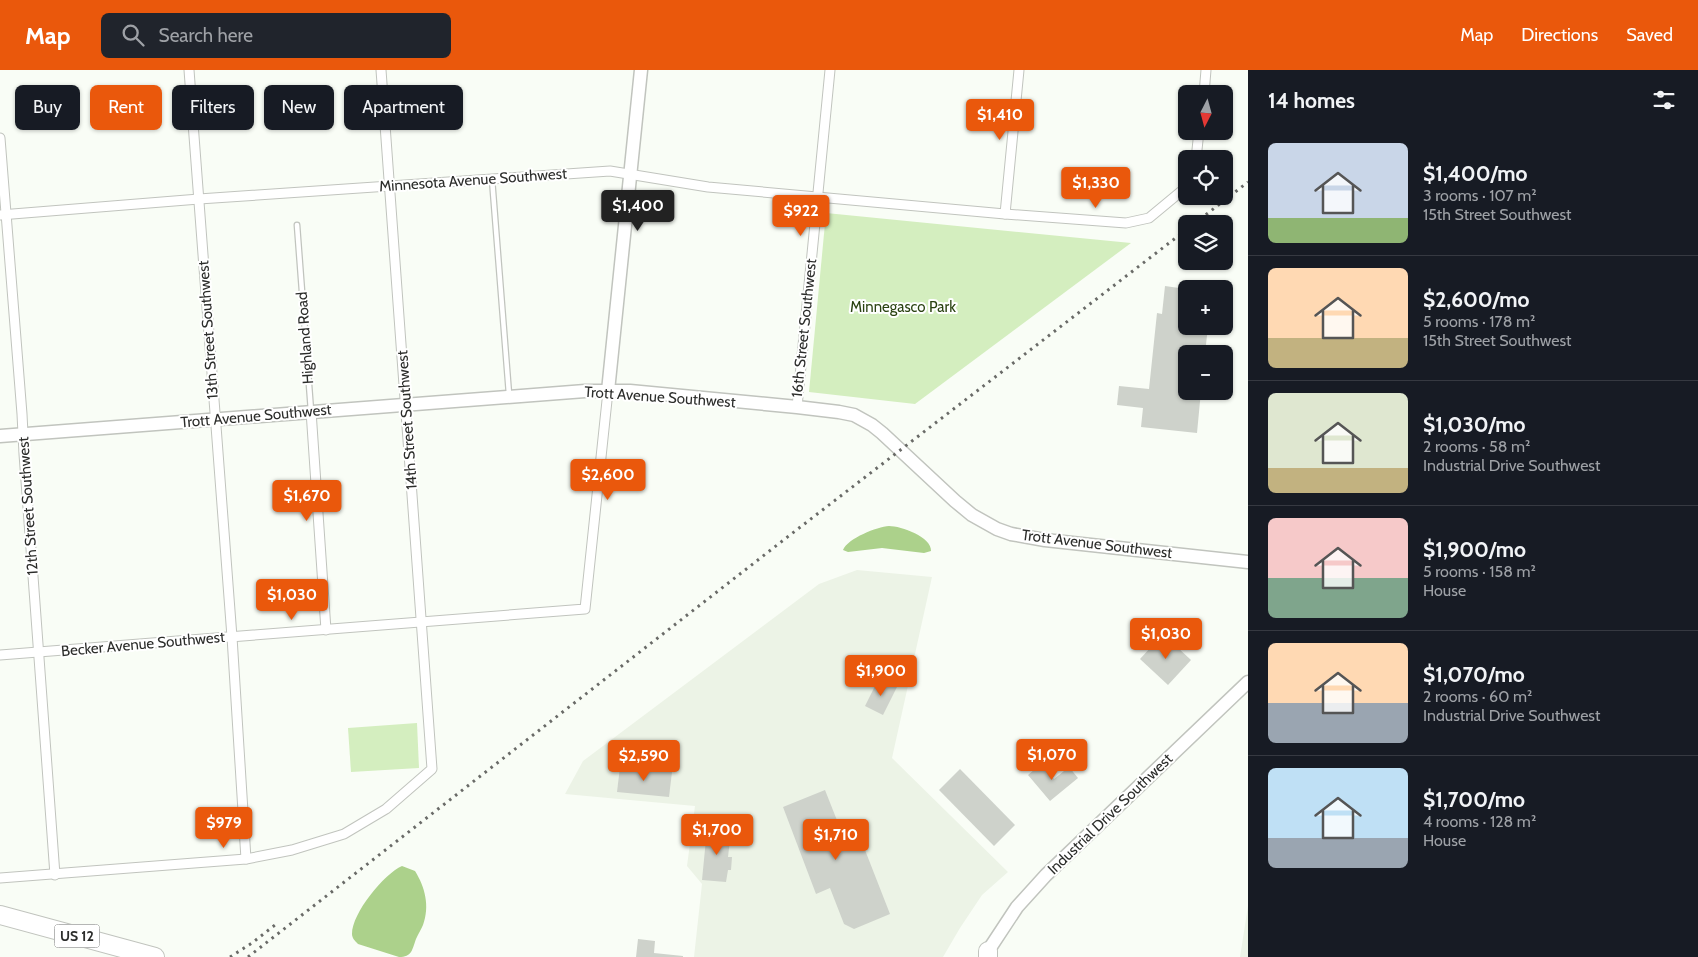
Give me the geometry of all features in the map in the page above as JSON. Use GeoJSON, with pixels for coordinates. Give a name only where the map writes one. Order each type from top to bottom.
{"type":"FeatureCollection","features":[{"type":"Feature","properties":{"kind":"highway","name":"US 12"},"geometry":{"type":"LineString","coordinates":[[0,915],[154,957]]}},
{"type":"Feature","properties":{"kind":"street","name":"13th Street Southwest"},"geometry":{"type":"LineString","coordinates":[[189,70],[232,637],[246,859]]}},
{"type":"Feature","properties":{"kind":"street","name":"14th Street Southwest"},"geometry":{"type":"LineString","coordinates":[[246,859],[292,850],[344,834],[386,809],[432,769],[381,70]]}},
{"type":"Feature","properties":{"kind":"street"},"geometry":{"type":"LineString","coordinates":[[608,391],[641,70]]}},
{"type":"Feature","properties":{"kind":"street","name":"16th Street Southwest"},"geometry":{"type":"LineString","coordinates":[[797,407],[830,70]]}},
{"type":"Feature","properties":{"kind":"street"},"geometry":{"type":"LineString","coordinates":[[1005,214],[1019,70]]}},
{"type":"Feature","properties":{"kind":"street"},"geometry":{"type":"LineString","coordinates":[[1205,85],[1206,70]]}},
{"type":"Feature","properties":{"kind":"street","name":"12th Street Southwest"},"geometry":{"type":"LineString","coordinates":[[0,138],[3,215],[23,434],[55,874]]}},
{"type":"Feature","properties":{"kind":"street","name":"Minnesota Avenue Southwest"},"geometry":{"type":"LineString","coordinates":[[3,215],[199,199],[610,171],[708,187],[817,198],[1126,223],[1149,218],[1178,194]]}},
{"type":"Feature","properties":{"kind":"street","name":"Trott Avenue Southwest"},"geometry":{"type":"LineString","coordinates":[[0,436],[585,391],[630,391],[797,407],[849,414],[872,425],[972,515],[1011,534],[1044,540],[1248,562]]}},
{"type":"Feature","properties":{"kind":"street","name":"Becker Avenue Southwest"},"geometry":{"type":"LineString","coordinates":[[0,655],[585,609],[608,391]]}},
{"type":"Feature","properties":{"kind":"street","name":"Highland Road"},"geometry":{"type":"LineString","coordinates":[[311,411],[326,630]]}},
{"type":"Feature","properties":{"kind":"street","name":"Industrial Drive Southwest"},"geometry":{"type":"LineString","coordinates":[[988,955],[1017,907],[1046,875],[1248,682]]}},
{"type":"Feature","properties":{"kind":"street"},"geometry":{"type":"LineString","coordinates":[[0,878],[246,859]]}},
{"type":"Feature","properties":{"kind":"lane"},"geometry":{"type":"LineString","coordinates":[[492,179],[509,396]]}},
{"type":"Feature","properties":{"kind":"lane","name":"Highland Road"},"geometry":{"type":"LineString","coordinates":[[298,226],[311,411]]}},
{"type":"Feature","properties":{"kind":"shaded area"},"geometry":{"type":"Polygon","coordinates":[[[889,526],[915,533],[927,541],[931,551],[924,553],[882,548],[848,552],[843,550],[857,537],[877,528],[889,526]]]}},
{"type":"Feature","properties":{"kind":"shaded area"},"geometry":{"type":"Polygon","coordinates":[[[857,570],[932,577],[892,758],[1008,872],[982,895],[943,957],[694,957],[702,884],[687,866],[695,806],[565,794],[583,761],[819,584],[857,570]]]}},
{"type":"Feature","properties":{"kind":"shaded area"},"geometry":{"type":"Polygon","coordinates":[[[402,866],[415,871],[419,877],[424,890],[426,911],[423,925],[411,952],[407,956],[399,957],[358,944],[352,934],[357,916],[370,895],[378,885],[402,866]]]}},
{"type":"Feature","properties":{"kind":"shaded area"},"geometry":{"type":"Polygon","coordinates":[[[1248,906],[1248,957],[1240,957],[1248,906]]]}},
{"type":"Feature","properties":{"kind":"green space","name":"Minnegasco Park"},"geometry":{"type":"Polygon","coordinates":[[[826,213],[1131,243],[915,404],[809,392],[826,213]]]}},
{"type":"Feature","properties":{"kind":"green space"},"geometry":{"type":"Polygon","coordinates":[[[417,723],[419,768],[351,772],[348,728],[417,723]]]}},
{"type":"Feature","properties":{"kind":"building"},"geometry":{"type":"Polygon","coordinates":[[[1165,286],[1178,288],[1178,335],[1207,335],[1206,345],[1178,345],[1178,400],[1200,400],[1197,433],[1141,427],[1143,408],[1117,405],[1119,386],[1149,389],[1157,313],[1162,314],[1165,286]]]}},
{"type":"Feature","properties":{"kind":"building"},"geometry":{"type":"Polygon","coordinates":[[[1163,634],[1191,660],[1168,685],[1140,659],[1163,634]]]}},
{"type":"Feature","properties":{"kind":"building"},"geometry":{"type":"Polygon","coordinates":[[[879,678],[897,687],[883,715],[865,706],[879,678]]]}},
{"type":"Feature","properties":{"kind":"building"},"geometry":{"type":"Polygon","coordinates":[[[1041,764],[1054,779],[1069,767],[1078,778],[1050,801],[1028,775],[1041,764]]]}},
{"type":"Feature","properties":{"kind":"building"},"geometry":{"type":"Polygon","coordinates":[[[620,767],[672,772],[669,797],[617,792],[620,767]]]}},
{"type":"Feature","properties":{"kind":"building"},"geometry":{"type":"Polygon","coordinates":[[[960,769],[1015,825],[994,846],[939,790],[960,769]]]}},
{"type":"Feature","properties":{"kind":"building"},"geometry":{"type":"Polygon","coordinates":[[[825,790],[842,833],[856,827],[890,914],[854,929],[844,924],[830,888],[816,894],[783,807],[825,790]]]}},
{"type":"Feature","properties":{"kind":"building"},"geometry":{"type":"Polygon","coordinates":[[[707,829],[731,831],[728,857],[732,857],[731,870],[728,870],[726,882],[702,880],[707,829]]]}},
{"type":"Feature","properties":{"kind":"building"},"geometry":{"type":"Polygon","coordinates":[[[638,939],[655,941],[654,953],[683,957],[636,957],[638,939]]]}},
{"type":"Feature","properties":{"kind":"railway"},"geometry":{"type":"LineString","coordinates":[[1206,215],[1248,182]]}},
{"type":"Feature","properties":{"kind":"railway"},"geometry":{"type":"LineString","coordinates":[[248,957],[790,535],[1178,236]]}},
{"type":"Feature","properties":{"kind":"railway"},"geometry":{"type":"LineString","coordinates":[[230,957],[275,925]]}}]}
